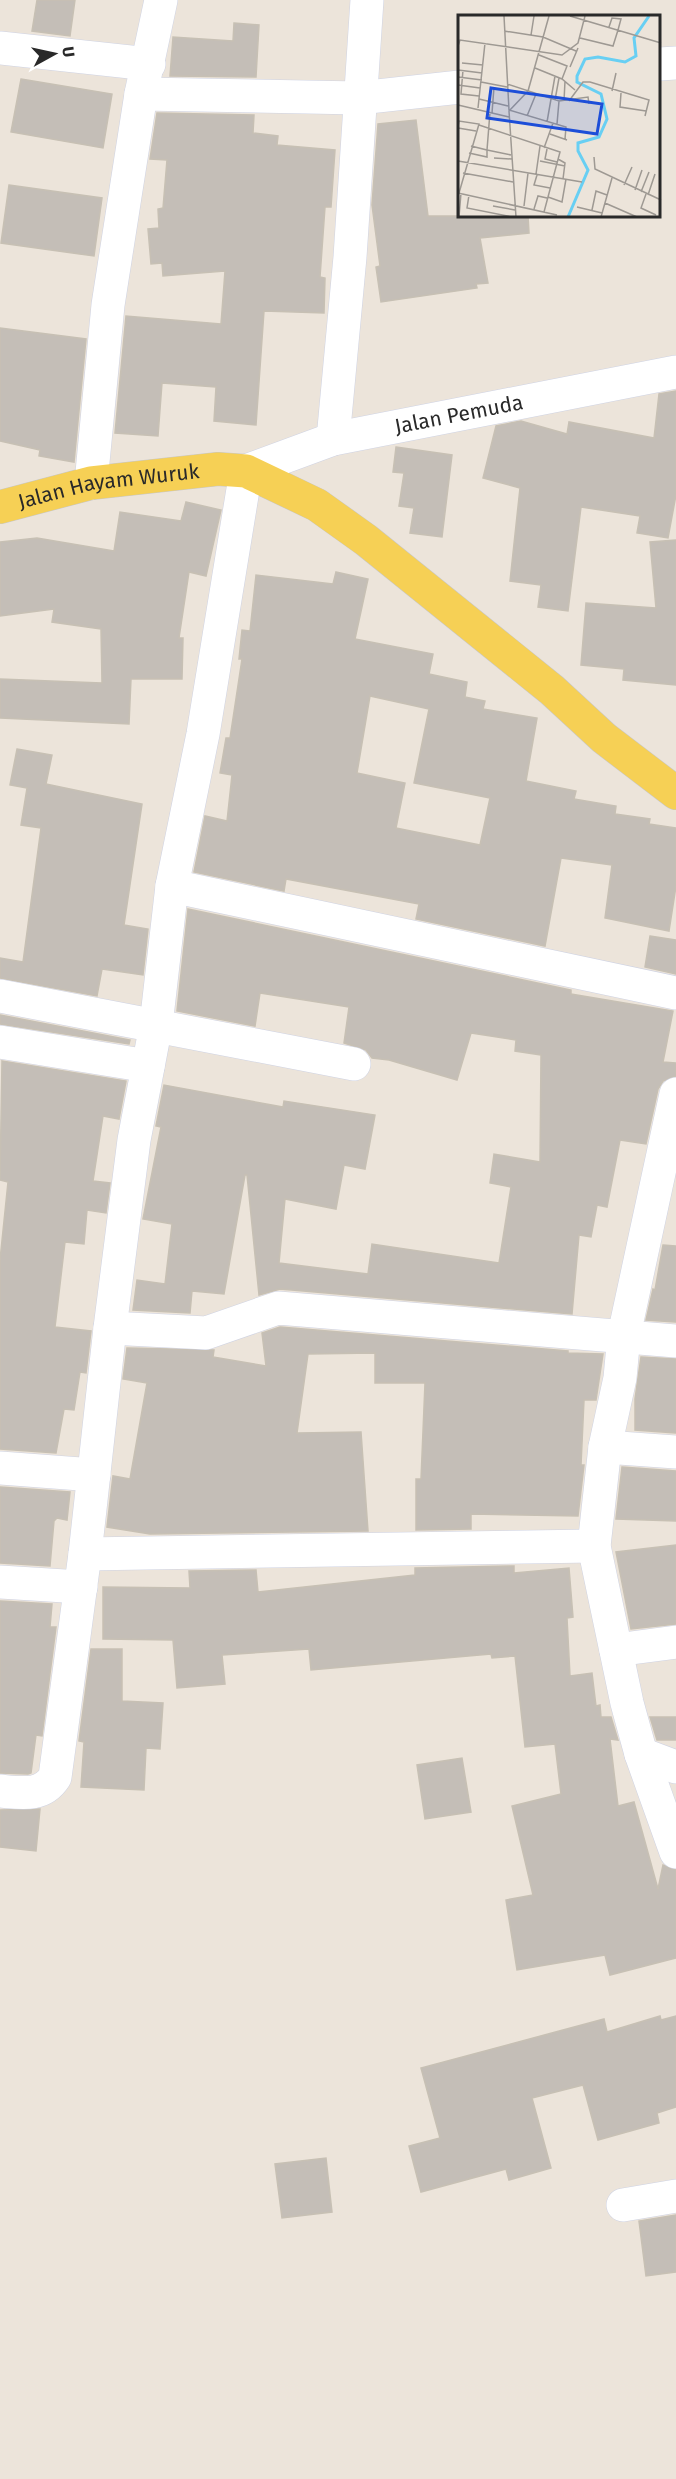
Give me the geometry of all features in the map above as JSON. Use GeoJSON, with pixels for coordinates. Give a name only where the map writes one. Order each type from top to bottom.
{"type":"FeatureCollection","features":[{"type":"Feature","properties":{"kind":"main road","name":"Jalan Hayam Wuruk"},"geometry":{"type":"LineString","coordinates":[[0,507],[91,483],[232,470]]}},
{"type":"Feature","properties":{"kind":"main road"},"geometry":{"type":"LineString","coordinates":[[232,470],[316,505],[366,540],[552,690],[604,738],[676,793]]}},
{"type":"Feature","properties":{"kind":"street"},"geometry":{"type":"LineString","coordinates":[[91,483],[108,305],[145,79],[161,0]]}},
{"type":"Feature","properties":{"kind":"street"},"geometry":{"type":"LineString","coordinates":[[333,439],[350,257],[367,0]]}},
{"type":"Feature","properties":{"kind":"street"},"geometry":{"type":"LineString","coordinates":[[0,48],[145,79],[359,98],[458,87]]}},
{"type":"Feature","properties":{"kind":"street"},"geometry":{"type":"LineString","coordinates":[[661,64],[676,63]]}},
{"type":"Feature","properties":{"kind":"street","name":"Jalan Pemuda"},"geometry":{"type":"LineString","coordinates":[[232,470],[333,439],[676,372]]}},
{"type":"Feature","properties":{"kind":"street"},"geometry":{"type":"LineString","coordinates":[[0,1791],[41,1791],[48,1787],[56,1777],[86,1554],[110,1328],[134,1140],[156,1025],[172,886],[203,734],[232,470]]}},
{"type":"Feature","properties":{"kind":"street"},"geometry":{"type":"LineString","coordinates":[[172,886],[676,993]]}},
{"type":"Feature","properties":{"kind":"street"},"geometry":{"type":"LineString","coordinates":[[0,996],[354,1064]]}},
{"type":"Feature","properties":{"kind":"street"},"geometry":{"type":"LineString","coordinates":[[0,1042],[148,1066]]}},
{"type":"Feature","properties":{"kind":"street"},"geometry":{"type":"LineString","coordinates":[[676,1094],[624,1335],[620,1378],[604,1447],[594,1546],[641,1754],[676,1852]]}},
{"type":"Feature","properties":{"kind":"street"},"geometry":{"type":"LineString","coordinates":[[110,1328],[206,1333],[278,1308],[676,1341]]}},
{"type":"Feature","properties":{"kind":"street"},"geometry":{"type":"LineString","coordinates":[[604,1447],[676,1452]]}},
{"type":"Feature","properties":{"kind":"street"},"geometry":{"type":"LineString","coordinates":[[0,1468],[94,1475]]}},
{"type":"Feature","properties":{"kind":"street"},"geometry":{"type":"LineString","coordinates":[[86,1554],[594,1546]]}},
{"type":"Feature","properties":{"kind":"street"},"geometry":{"type":"LineString","coordinates":[[0,1582],[81,1587]]}},
{"type":"Feature","properties":{"kind":"street"},"geometry":{"type":"LineString","coordinates":[[616,1650],[676,1642]]}},
{"type":"Feature","properties":{"kind":"street"},"geometry":{"type":"LineString","coordinates":[[641,1754],[676,1767]]}},
{"type":"Feature","properties":{"kind":"street"},"geometry":{"type":"LineString","coordinates":[[623,2205],[676,2196]]}},
{"type":"Feature","properties":{"kind":"building"},"geometry":{"type":"Polygon","coordinates":[[[37,0],[75,0],[70,36],[32,31],[37,0]]]}},
{"type":"Feature","properties":{"kind":"building"},"geometry":{"type":"Polygon","coordinates":[[[234,23],[259,25],[256,77],[170,76],[173,37],[233,41],[234,23]]]}},
{"type":"Feature","properties":{"kind":"building"},"geometry":{"type":"Polygon","coordinates":[[[21,79],[112,94],[103,148],[11,132],[21,79]]]}},
{"type":"Feature","properties":{"kind":"building"},"geometry":{"type":"Polygon","coordinates":[[[157,113],[254,115],[253,133],[278,136],[277,145],[335,150],[331,207],[325,207],[320,277],[325,278],[324,313],[264,311],[256,425],[214,421],[216,387],[162,383],[158,436],[115,433],[126,316],[221,324],[225,271],[163,276],[162,263],[151,264],[148,229],[159,228],[158,209],[163,208],[167,160],[150,159],[157,113]]]}},
{"type":"Feature","properties":{"kind":"building"},"geometry":{"type":"Polygon","coordinates":[[[416,120],[428,216],[528,218],[529,233],[480,238],[488,283],[476,284],[477,288],[381,302],[376,267],[380,266],[372,205],[378,124],[416,120]]]}},
{"type":"Feature","properties":{"kind":"building"},"geometry":{"type":"Polygon","coordinates":[[[9,185],[102,198],[94,256],[1,243],[9,185]]]}},
{"type":"Feature","properties":{"kind":"building"},"geometry":{"type":"Polygon","coordinates":[[[0,328],[86,339],[74,462],[39,456],[40,450],[0,441],[0,328]]]}},
{"type":"Feature","properties":{"kind":"building"},"geometry":{"type":"Polygon","coordinates":[[[676,391],[676,495],[668,538],[637,533],[640,516],[581,507],[568,611],[538,607],[541,585],[510,581],[520,488],[483,478],[496,426],[521,421],[567,434],[569,422],[654,438],[659,394],[676,391]]]}},
{"type":"Feature","properties":{"kind":"building"},"geometry":{"type":"Polygon","coordinates":[[[396,447],[452,455],[442,537],[410,533],[414,508],[399,506],[404,473],[393,472],[396,447]]]}},
{"type":"Feature","properties":{"kind":"building"},"geometry":{"type":"Polygon","coordinates":[[[186,502],[221,510],[206,576],[189,572],[179,638],[183,638],[182,679],[131,679],[129,724],[0,718],[0,679],[102,683],[101,629],[52,622],[54,609],[0,616],[0,542],[37,538],[114,551],[120,512],[181,521],[186,502]]]}},
{"type":"Feature","properties":{"kind":"building"},"geometry":{"type":"Polygon","coordinates":[[[676,540],[676,685],[623,680],[624,669],[581,665],[586,603],[656,608],[650,542],[676,540]]]}},
{"type":"Feature","properties":{"kind":"building"},"geometry":{"type":"Polygon","coordinates":[[[336,572],[368,579],[355,639],[433,654],[429,674],[467,682],[465,697],[485,701],[483,709],[537,718],[526,781],[576,791],[574,799],[616,806],[615,814],[650,819],[649,824],[676,828],[676,886],[669,931],[605,918],[612,865],[561,858],[545,946],[416,919],[419,904],[286,879],[284,891],[194,872],[205,816],[227,821],[232,775],[220,773],[226,738],[230,738],[242,659],[239,659],[242,630],[250,631],[256,575],[333,584],[336,572]],[[370,696],[357,773],[405,783],[396,828],[480,845],[490,798],[414,783],[429,709],[370,696]]]}},
{"type":"Feature","properties":{"kind":"building"},"geometry":{"type":"Polygon","coordinates":[[[17,749],[52,755],[46,784],[142,804],[124,925],[148,929],[143,975],[102,969],[97,996],[0,978],[0,958],[23,962],[41,828],[21,825],[27,788],[10,785],[17,749]]]}},
{"type":"Feature","properties":{"kind":"building"},"geometry":{"type":"Polygon","coordinates":[[[188,909],[571,990],[571,994],[673,1011],[663,1062],[676,1063],[676,1076],[663,1081],[658,1089],[646,1144],[620,1140],[607,1207],[597,1205],[591,1237],[579,1235],[572,1314],[280,1289],[259,1295],[247,1175],[245,1175],[224,1294],[192,1291],[190,1313],[133,1310],[137,1280],[165,1284],[172,1224],[143,1219],[161,1127],[156,1126],[164,1085],[283,1107],[284,1101],[375,1115],[365,1169],[344,1165],[336,1209],[285,1199],[279,1263],[368,1274],[372,1244],[499,1263],[511,1187],[490,1183],[494,1154],[540,1162],[541,1055],[515,1051],[516,1040],[471,1033],[457,1080],[389,1060],[372,1058],[366,1050],[344,1043],[349,1007],[260,993],[255,1026],[177,1011],[188,909]]]}},
{"type":"Feature","properties":{"kind":"building"},"geometry":{"type":"Polygon","coordinates":[[[650,936],[676,940],[676,974],[645,967],[650,936]]]}},
{"type":"Feature","properties":{"kind":"building"},"geometry":{"type":"Polygon","coordinates":[[[0,1015],[130,1040],[129,1044],[0,1024],[0,1015]]]}},
{"type":"Feature","properties":{"kind":"building"},"geometry":{"type":"Polygon","coordinates":[[[2,1061],[126,1081],[119,1119],[103,1116],[93,1181],[110,1183],[106,1213],[87,1210],[84,1244],[65,1242],[55,1327],[91,1331],[86,1373],[80,1372],[74,1410],[64,1409],[56,1453],[0,1449],[0,1260],[8,1182],[0,1180],[2,1061]]]}},
{"type":"Feature","properties":{"kind":"building"},"geometry":{"type":"Polygon","coordinates":[[[663,1245],[676,1246],[676,1322],[646,1320],[653,1289],[655,1290],[663,1245]]]}},
{"type":"Feature","properties":{"kind":"building"},"geometry":{"type":"Polygon","coordinates":[[[280,1327],[568,1351],[568,1353],[603,1354],[596,1400],[584,1400],[581,1465],[584,1465],[578,1516],[471,1514],[471,1529],[416,1530],[416,1479],[421,1479],[425,1383],[375,1383],[375,1353],[308,1354],[297,1433],[361,1432],[368,1531],[150,1534],[107,1527],[113,1476],[130,1479],[147,1383],[123,1379],[127,1348],[214,1350],[213,1357],[266,1366],[262,1333],[280,1327]]]}},
{"type":"Feature","properties":{"kind":"building"},"geometry":{"type":"Polygon","coordinates":[[[641,1357],[676,1359],[676,1433],[635,1430],[635,1399],[641,1357]]]}},
{"type":"Feature","properties":{"kind":"building"},"geometry":{"type":"Polygon","coordinates":[[[622,1467],[676,1471],[676,1521],[616,1519],[622,1467]]]}},
{"type":"Feature","properties":{"kind":"building"},"geometry":{"type":"Polygon","coordinates":[[[0,1487],[70,1492],[67,1520],[57,1518],[54,1521],[50,1566],[0,1563],[0,1487]]]}},
{"type":"Feature","properties":{"kind":"building"},"geometry":{"type":"Polygon","coordinates":[[[676,1545],[676,1624],[631,1629],[616,1552],[676,1545]]]}},
{"type":"Feature","properties":{"kind":"building"},"geometry":{"type":"Polygon","coordinates":[[[514,1566],[514,1573],[569,1568],[573,1617],[567,1618],[570,1676],[592,1673],[596,1706],[600,1705],[601,1717],[611,1717],[618,1740],[610,1739],[618,1806],[634,1802],[658,1889],[663,1865],[676,1870],[676,1958],[610,1975],[605,1955],[517,1970],[506,1900],[533,1895],[512,1806],[561,1794],[555,1744],[525,1747],[515,1656],[492,1658],[491,1654],[311,1670],[309,1649],[222,1655],[225,1684],[177,1688],[173,1640],[103,1639],[103,1587],[190,1588],[189,1571],[256,1570],[258,1592],[415,1575],[415,1568],[514,1566]]]}},
{"type":"Feature","properties":{"kind":"building"},"geometry":{"type":"Polygon","coordinates":[[[0,1601],[52,1604],[50,1627],[56,1627],[42,1736],[36,1735],[31,1773],[28,1774],[0,1773],[0,1601]]]}},
{"type":"Feature","properties":{"kind":"building"},"geometry":{"type":"Polygon","coordinates":[[[91,1649],[122,1649],[122,1701],[163,1703],[160,1749],[146,1748],[144,1790],[81,1787],[84,1742],[79,1741],[91,1649]]]}},
{"type":"Feature","properties":{"kind":"building"},"geometry":{"type":"Polygon","coordinates":[[[650,1717],[676,1717],[676,1740],[657,1740],[650,1717]]]}},
{"type":"Feature","properties":{"kind":"building"},"geometry":{"type":"Polygon","coordinates":[[[462,1758],[471,1812],[425,1819],[417,1765],[462,1758]]]}},
{"type":"Feature","properties":{"kind":"building"},"geometry":{"type":"Polygon","coordinates":[[[40,1809],[36,1851],[0,1847],[0,1810],[40,1809]]]}},
{"type":"Feature","properties":{"kind":"building"},"geometry":{"type":"Polygon","coordinates":[[[660,2016],[661,2020],[676,2016],[676,2107],[657,2113],[659,2123],[598,2140],[583,2085],[532,2098],[551,2168],[509,2180],[506,2169],[421,2192],[409,2146],[440,2138],[421,2068],[604,2019],[607,2032],[660,2016]]]}},
{"type":"Feature","properties":{"kind":"building"},"geometry":{"type":"Polygon","coordinates":[[[326,2158],[332,2212],[282,2218],[275,2164],[326,2158]]]}},
{"type":"Feature","properties":{"kind":"building"},"geometry":{"type":"Polygon","coordinates":[[[676,2215],[676,2272],[646,2276],[639,2221],[676,2215]]]}}]}
